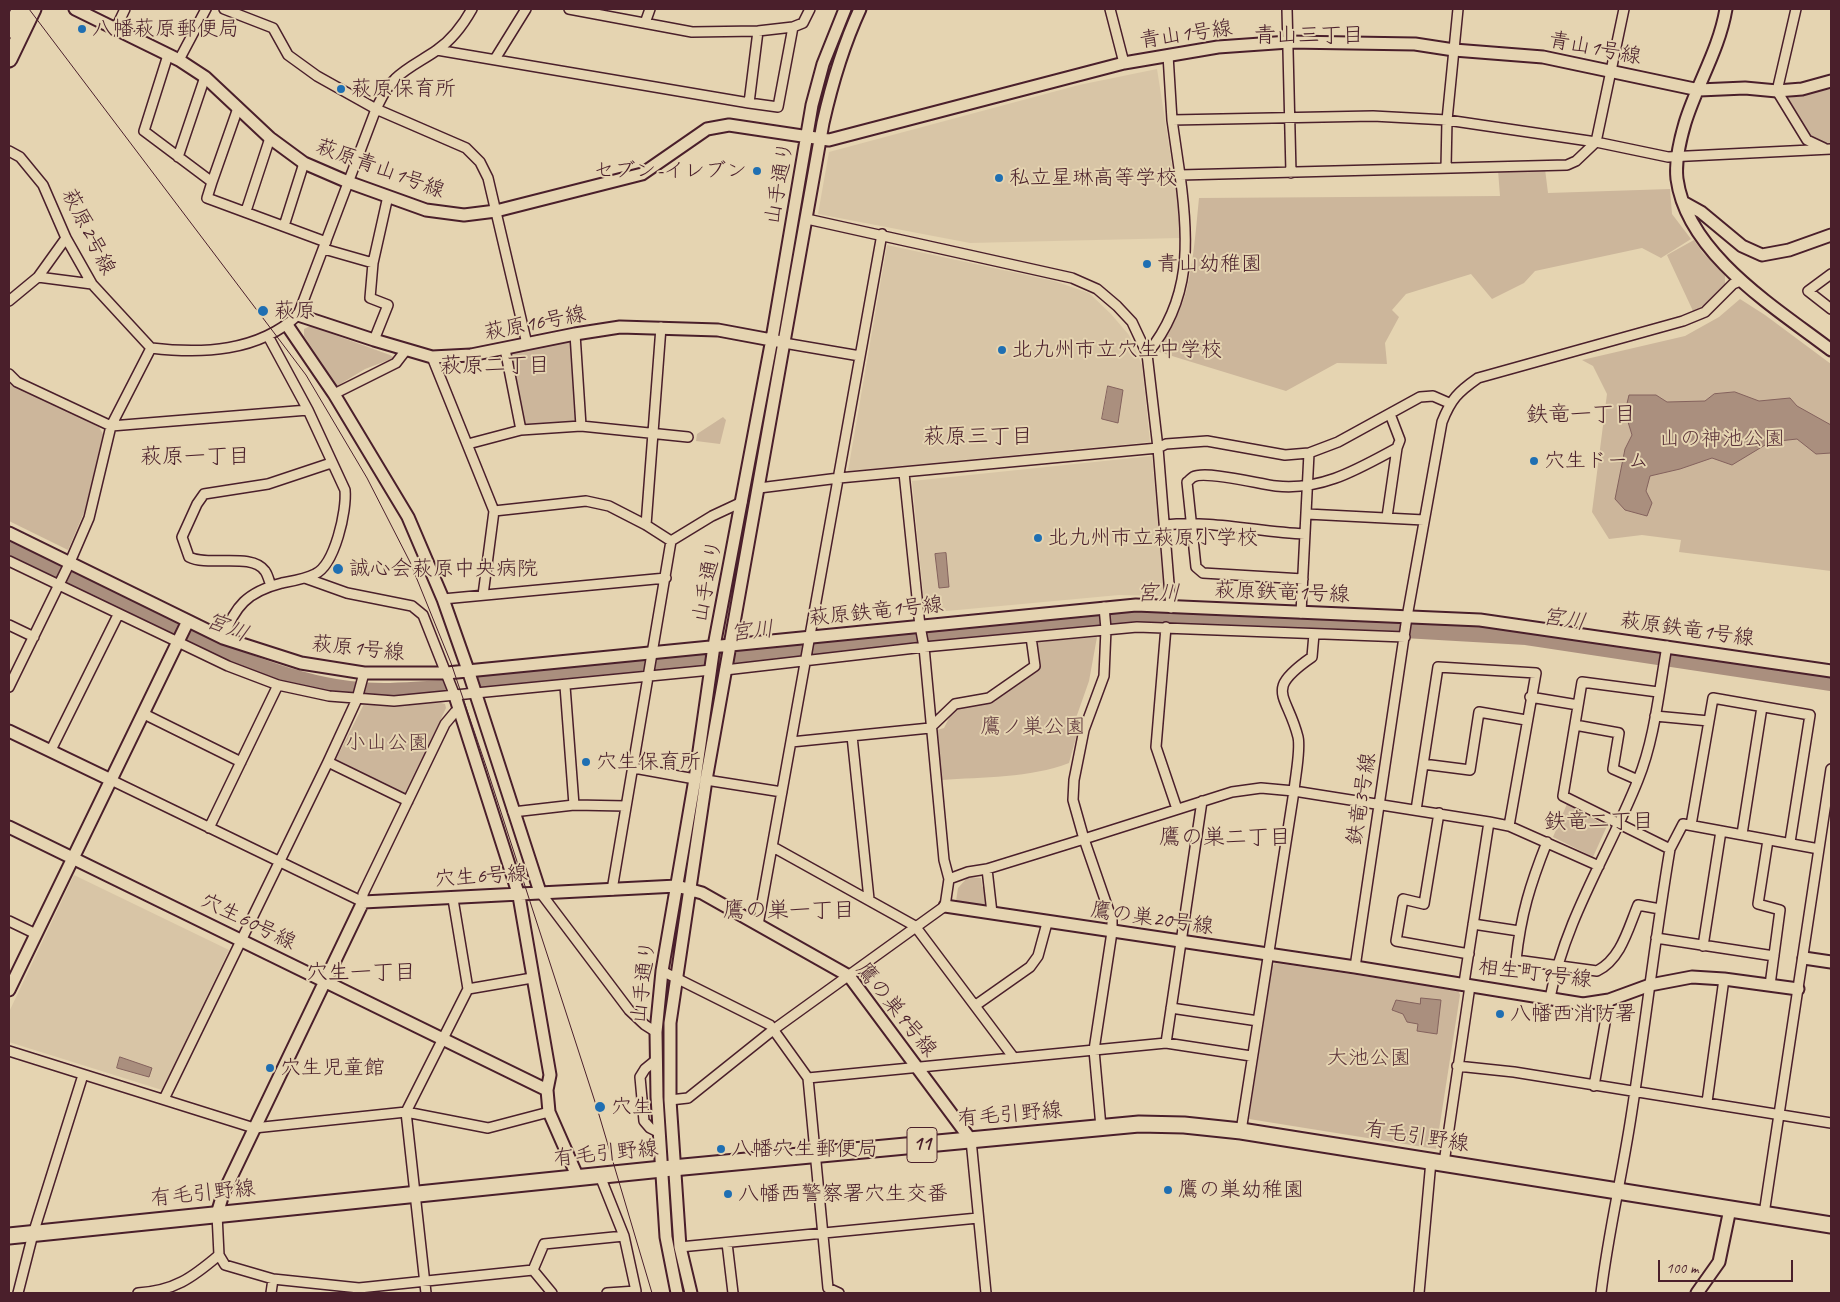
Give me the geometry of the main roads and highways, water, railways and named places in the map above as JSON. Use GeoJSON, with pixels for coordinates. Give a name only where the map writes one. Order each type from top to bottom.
{"type":"FeatureCollection","features":[{"type":"Feature","properties":{"kind":"main road"},"geometry":{"type":"LineString","coordinates":[[9,30],[20,9]]}},
{"type":"Feature","properties":{"kind":"main road"},"geometry":{"type":"LineString","coordinates":[[9,59],[33,9]]}},
{"type":"Feature","properties":{"kind":"main road","name":"有毛引野線"},"geometry":{"type":"LineString","coordinates":[[9,1236],[415,1194],[1139,1124],[1184,1125],[1241,1131],[1831,1225]]}},
{"type":"Feature","properties":{"kind":"waterway","name":"宮川"},"geometry":{"type":"LineString","coordinates":[[9,549],[192,638],[243,660],[295,678],[361,690],[385,691],[444,688]]}},
{"type":"Feature","properties":{"kind":"waterway","name":"宮川"},"geometry":{"type":"LineString","coordinates":[[482,683],[623,670],[705,657],[749,657],[1111,616],[1160,616],[1526,637],[1831,683]]}},
{"type":"Feature","properties":{"kind":"tram line"},"geometry":{"type":"LineString","coordinates":[[29,9],[306,375],[367,478],[410,562],[451,663],[487,769],[597,1108],[652,1293]]}},
{"type":"Feature","properties":{"kind":"place","name":"八幡萩原郵便局"},"geometry":{"type":"Point","coordinates":[82,29]}},
{"type":"Feature","properties":{"kind":"place","name":"萩原保育所"},"geometry":{"type":"Point","coordinates":[341,89]}},
{"type":"Feature","properties":{"kind":"place","name":"セブン-イレブン"},"geometry":{"type":"Point","coordinates":[757,171]}},
{"type":"Feature","properties":{"kind":"place","name":"私立星琳高等学校"},"geometry":{"type":"Point","coordinates":[999,178]}},
{"type":"Feature","properties":{"kind":"place","name":"青山幼稚園"},"geometry":{"type":"Point","coordinates":[1147,264]}},
{"type":"Feature","properties":{"kind":"place","name":"萩原"},"geometry":{"type":"Point","coordinates":[263,311]}},
{"type":"Feature","properties":{"kind":"place","name":"北九州市立穴生中学校"},"geometry":{"type":"Point","coordinates":[1002,350]}},
{"type":"Feature","properties":{"kind":"place","name":"穴生ドーム"},"geometry":{"type":"Point","coordinates":[1534,461]}},
{"type":"Feature","properties":{"kind":"place","name":"北九州市立萩原小学校"},"geometry":{"type":"Point","coordinates":[1038,538]}},
{"type":"Feature","properties":{"kind":"place","name":"誠心会萩原中央病院"},"geometry":{"type":"Point","coordinates":[338,569]}},
{"type":"Feature","properties":{"kind":"place","name":"穴生保育所"},"geometry":{"type":"Point","coordinates":[586,762]}},
{"type":"Feature","properties":{"kind":"place","name":"八幡西消防署"},"geometry":{"type":"Point","coordinates":[1500,1014]}},
{"type":"Feature","properties":{"kind":"place","name":"穴生児童館"},"geometry":{"type":"Point","coordinates":[270,1068]}},
{"type":"Feature","properties":{"kind":"place","name":"穴生"},"geometry":{"type":"Point","coordinates":[600,1107]}},
{"type":"Feature","properties":{"kind":"place","name":"八幡穴生郵便局"},"geometry":{"type":"Point","coordinates":[721,1149]}},
{"type":"Feature","properties":{"kind":"place","name":"鷹の巣幼稚園"},"geometry":{"type":"Point","coordinates":[1168,1190]}},
{"type":"Feature","properties":{"kind":"place","name":"八幡西警察署穴生交番"},"geometry":{"type":"Point","coordinates":[728,1194]}},
{"type":"Feature","properties":{"kind":"district","name":"青山三丁目"},"geometry":{"type":"Point","coordinates":[1309,36]}},
{"type":"Feature","properties":{"kind":"district","name":"萩原二丁目"},"geometry":{"type":"Point","coordinates":[495,366]}},
{"type":"Feature","properties":{"kind":"district","name":"鉄竜一丁目"},"geometry":{"type":"Point","coordinates":[1581,415]}},
{"type":"Feature","properties":{"kind":"district","name":"萩原三丁目"},"geometry":{"type":"Point","coordinates":[978,437]}},
{"type":"Feature","properties":{"kind":"district","name":"萩原一丁目"},"geometry":{"type":"Point","coordinates":[195,457]}},
{"type":"Feature","properties":{"kind":"district","name":"鉄竜二丁目"},"geometry":{"type":"Point","coordinates":[1599,822]}},
{"type":"Feature","properties":{"kind":"district","name":"鷹の巣二丁目"},"geometry":{"type":"Point","coordinates":[1225,838]}},
{"type":"Feature","properties":{"kind":"district","name":"鷹の巣一丁目"},"geometry":{"type":"Point","coordinates":[789,911]}},
{"type":"Feature","properties":{"kind":"district","name":"穴生一丁目"},"geometry":{"type":"Point","coordinates":[361,973]}},
{"type":"Feature","properties":{"kind":"park label","name":"山の神池公園"},"geometry":{"type":"Point","coordinates":[1722,439]}},
{"type":"Feature","properties":{"kind":"park label","name":"鷹ノ巣公園"},"geometry":{"type":"Point","coordinates":[1033,727]}},
{"type":"Feature","properties":{"kind":"park label","name":"小山公園"},"geometry":{"type":"Point","coordinates":[387,743]}},
{"type":"Feature","properties":{"kind":"park label","name":"大池公園"},"geometry":{"type":"Point","coordinates":[1369,1058]}}]}
